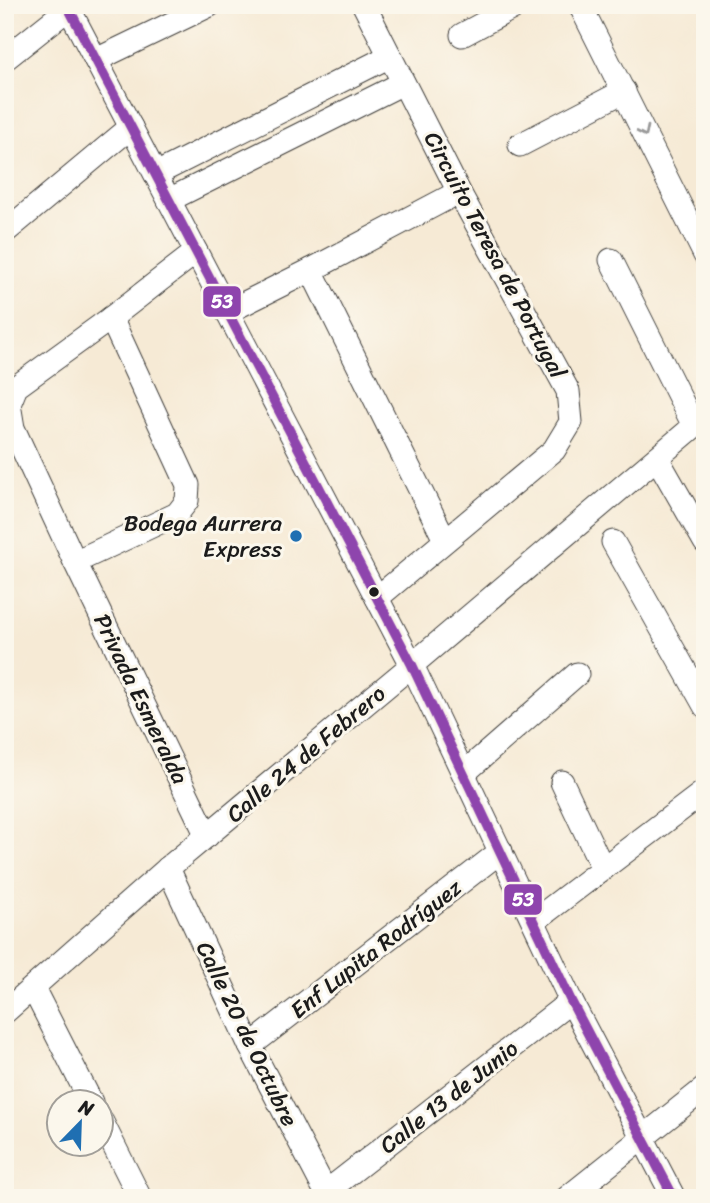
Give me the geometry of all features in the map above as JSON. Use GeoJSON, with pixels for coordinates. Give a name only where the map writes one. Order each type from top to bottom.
{"type":"FeatureCollection","features":[{"type":"Feature","properties":{"kind":"street"},"geometry":{"type":"LineString","coordinates":[[96,60],[210,5]]}},
{"type":"Feature","properties":{"kind":"street","name":"Circuito Teresa de Portugal"},"geometry":{"type":"LineString","coordinates":[[364,5],[459,192],[568,391],[571,422],[554,450],[377,598]]}},
{"type":"Feature","properties":{"kind":"street"},"geometry":{"type":"LineString","coordinates":[[462,35],[518,5]]}},
{"type":"Feature","properties":{"kind":"street"},"geometry":{"type":"LineString","coordinates":[[580,5],[705,255]]}},
{"type":"Feature","properties":{"kind":"street"},"geometry":{"type":"LineString","coordinates":[[5,59],[68,7],[412,665],[571,1001],[674,1198]]}},
{"type":"Feature","properties":{"kind":"street"},"geometry":{"type":"LineString","coordinates":[[156,174],[390,56]]}},
{"type":"Feature","properties":{"kind":"street"},"geometry":{"type":"LineString","coordinates":[[169,200],[403,83]]}},
{"type":"Feature","properties":{"kind":"street"},"geometry":{"type":"LineString","coordinates":[[520,145],[624,91]]}},
{"type":"Feature","properties":{"kind":"street"},"geometry":{"type":"LineString","coordinates":[[5,232],[131,127]]}},
{"type":"Feature","properties":{"kind":"street"},"geometry":{"type":"LineString","coordinates":[[227,312],[459,192]]}},
{"type":"Feature","properties":{"kind":"street","name":"Privada Esmeralda"},"geometry":{"type":"LineString","coordinates":[[196,252],[16,387],[9,404],[13,428],[207,836]]}},
{"type":"Feature","properties":{"kind":"street"},"geometry":{"type":"LineString","coordinates":[[611,260],[699,421]]}},
{"type":"Feature","properties":{"kind":"street"},"geometry":{"type":"LineString","coordinates":[[312,270],[445,540]]}},
{"type":"Feature","properties":{"kind":"street"},"geometry":{"type":"LineString","coordinates":[[75,562],[177,514],[187,501],[188,485],[111,318]]}},
{"type":"Feature","properties":{"kind":"street","name":"Calle 24 de Febrero"},"geometry":{"type":"LineString","coordinates":[[5,1012],[168,868],[699,421]]}},
{"type":"Feature","properties":{"kind":"street"},"geometry":{"type":"LineString","coordinates":[[657,458],[705,542]]}},
{"type":"Feature","properties":{"kind":"street"},"geometry":{"type":"LineString","coordinates":[[613,542],[705,706]]}},
{"type":"Feature","properties":{"kind":"street"},"geometry":{"type":"LineString","coordinates":[[464,772],[577,674]]}},
{"type":"Feature","properties":{"kind":"street"},"geometry":{"type":"LineString","coordinates":[[562,782],[603,869]]}},
{"type":"Feature","properties":{"kind":"street"},"geometry":{"type":"LineString","coordinates":[[534,922],[705,791]]}},
{"type":"Feature","properties":{"kind":"street","name":"Enf Lupita Rodríguez"},"geometry":{"type":"LineString","coordinates":[[250,1046],[501,851]]}},
{"type":"Feature","properties":{"kind":"street","name":"Calle 20 de Octubre"},"geometry":{"type":"LineString","coordinates":[[168,868],[250,1046],[328,1195]]}},
{"type":"Feature","properties":{"kind":"street"},"geometry":{"type":"LineString","coordinates":[[33,988],[84,1088]]}},
{"type":"Feature","properties":{"kind":"street","name":"Calle 13 de Junio"},"geometry":{"type":"LineString","coordinates":[[328,1195],[571,1001]]}},
{"type":"Feature","properties":{"kind":"street"},"geometry":{"type":"LineString","coordinates":[[567,1198],[705,1088]]}},
{"type":"Feature","properties":{"kind":"street"},"geometry":{"type":"LineString","coordinates":[[116,1150],[140,1198]]}},
{"type":"Feature","properties":{"kind":"transit line","name":"53"},"geometry":{"type":"LineString","coordinates":[[67,5],[412,665],[571,1001],[674,1198]]}},
{"type":"Feature","properties":{"kind":"place","name":"Bodega Aurrera Express"},"geometry":{"type":"Point","coordinates":[296,536]}}]}
